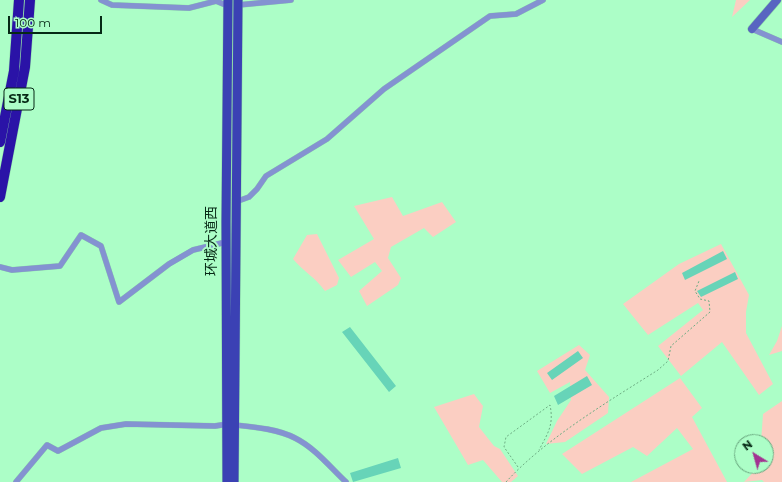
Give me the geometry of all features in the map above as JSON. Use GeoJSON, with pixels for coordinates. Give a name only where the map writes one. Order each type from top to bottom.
{"type":"FeatureCollection","features":[{"type":"Feature","properties":{"kind":"highway","name":"S13"},"geometry":{"type":"LineString","coordinates":[[0,142],[14,72],[19,0]]}},
{"type":"Feature","properties":{"kind":"highway","name":"S13"},"geometry":{"type":"LineString","coordinates":[[0,197],[25,67],[30,0]]}},
{"type":"Feature","properties":{"kind":"main road","name":"环城大道西"},"geometry":{"type":"LineString","coordinates":[[228,3],[226,242],[234,482]]}},
{"type":"Feature","properties":{"kind":"main road","name":"环城大道西"},"geometry":{"type":"LineString","coordinates":[[227,482],[231,424],[238,201],[238,3]]}},
{"type":"Feature","properties":{"kind":"street"},"geometry":{"type":"LineString","coordinates":[[101,0],[112,5],[189,8],[216,1],[228,3]]}},
{"type":"Feature","properties":{"kind":"street"},"geometry":{"type":"LineString","coordinates":[[238,3],[291,0]]}},
{"type":"Feature","properties":{"kind":"street"},"geometry":{"type":"LineString","coordinates":[[238,201],[249,198],[266,176],[327,139],[384,89],[490,16],[516,14],[543,0]]}},
{"type":"Feature","properties":{"kind":"street"},"geometry":{"type":"LineString","coordinates":[[773,1],[752,29],[782,42]]}},
{"type":"Feature","properties":{"kind":"street"},"geometry":{"type":"LineString","coordinates":[[0,267],[12,270],[60,266],[81,235],[101,246],[119,302],[169,264],[193,250],[226,242]]}},
{"type":"Feature","properties":{"kind":"street"},"geometry":{"type":"LineString","coordinates":[[16,482],[47,445],[58,451],[101,428],[126,424],[215,426],[231,424],[274,432],[295,438],[314,451],[346,482]]}},
{"type":"Feature","properties":{"kind":"path"},"geometry":{"type":"LineString","coordinates":[[506,482],[519,468],[538,452],[658,370],[668,361],[671,346],[710,312],[709,301],[700,299],[695,291],[699,281]]}},
{"type":"Feature","properties":{"kind":"path"},"geometry":{"type":"LineString","coordinates":[[519,468],[504,447],[506,437],[550,405],[553,418],[548,434],[538,452]]}},
{"type":"Feature","properties":{"kind":"shaded area"},"geometry":{"type":"Polygon","coordinates":[[[736,0],[750,0],[732,17],[736,0]]]}},
{"type":"Feature","properties":{"kind":"shaded area"},"geometry":{"type":"Polygon","coordinates":[[[392,197],[403,216],[442,202],[456,222],[433,237],[424,228],[391,247],[388,258],[401,278],[398,285],[367,306],[359,291],[382,271],[375,262],[351,277],[338,260],[374,239],[354,206],[392,197]]]}},
{"type":"Feature","properties":{"kind":"shaded area"},"geometry":{"type":"Polygon","coordinates":[[[317,234],[339,278],[337,285],[325,291],[318,282],[293,259],[307,235],[317,234]]]}},
{"type":"Feature","properties":{"kind":"shaded area"},"geometry":{"type":"Polygon","coordinates":[[[721,244],[749,295],[746,312],[746,333],[773,384],[759,395],[722,342],[681,376],[658,346],[703,310],[698,303],[648,335],[623,304],[679,264],[721,244]]]}},
{"type":"Feature","properties":{"kind":"shaded area"},"geometry":{"type":"Polygon","coordinates":[[[782,326],[782,351],[769,355],[777,341],[782,326]]]}},
{"type":"Feature","properties":{"kind":"shaded area"},"geometry":{"type":"Polygon","coordinates":[[[579,345],[590,355],[585,370],[609,397],[608,413],[565,442],[546,444],[557,421],[571,400],[570,382],[550,393],[537,371],[579,345]]]}},
{"type":"Feature","properties":{"kind":"shaded area"},"geometry":{"type":"Polygon","coordinates":[[[680,378],[702,408],[692,417],[727,482],[631,482],[693,449],[677,428],[647,456],[633,447],[582,474],[562,454],[680,378]]]}},
{"type":"Feature","properties":{"kind":"shaded area"},"geometry":{"type":"Polygon","coordinates":[[[474,394],[483,406],[479,427],[494,446],[500,449],[518,476],[511,482],[502,482],[483,460],[468,465],[434,407],[474,394]]]}},
{"type":"Feature","properties":{"kind":"shaded area"},"geometry":{"type":"Polygon","coordinates":[[[782,401],[782,482],[764,482],[762,480],[744,482],[752,474],[774,474],[774,434],[762,434],[763,414],[782,401]]]}},
{"type":"Feature","properties":{"kind":"building"},"geometry":{"type":"Polygon","coordinates":[[[723,251],[727,259],[685,280],[682,273],[723,251]]]}},
{"type":"Feature","properties":{"kind":"building"},"geometry":{"type":"Polygon","coordinates":[[[735,272],[738,279],[701,297],[697,291],[735,272]]]}},
{"type":"Feature","properties":{"kind":"building"},"geometry":{"type":"Polygon","coordinates":[[[350,327],[396,386],[389,392],[342,332],[350,327]]]}},
{"type":"Feature","properties":{"kind":"building"},"geometry":{"type":"Polygon","coordinates":[[[578,351],[583,358],[552,380],[547,373],[578,351]]]}},
{"type":"Feature","properties":{"kind":"building"},"geometry":{"type":"Polygon","coordinates":[[[587,376],[592,385],[558,405],[554,396],[587,376]]]}},
{"type":"Feature","properties":{"kind":"building"},"geometry":{"type":"Polygon","coordinates":[[[398,458],[401,468],[353,482],[350,473],[398,458]]]}}]}
